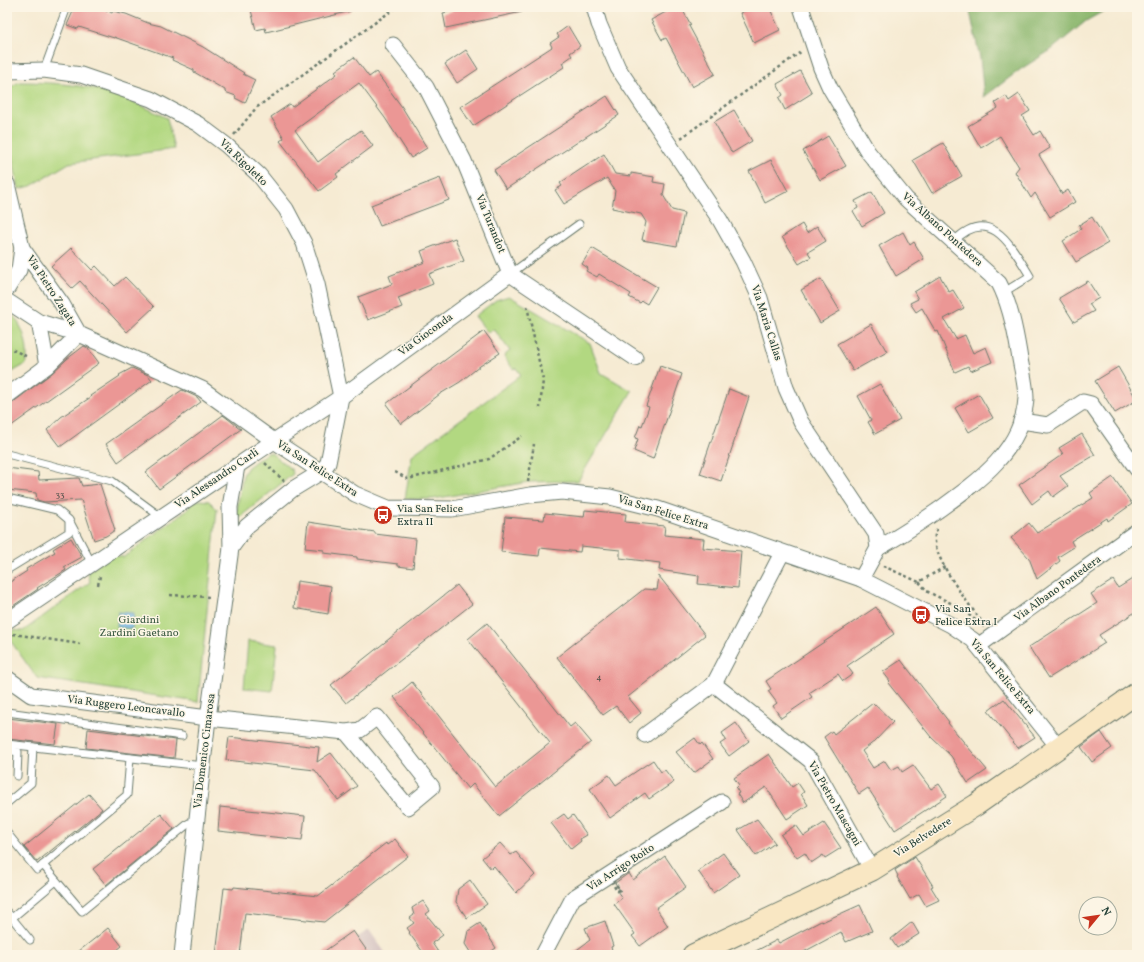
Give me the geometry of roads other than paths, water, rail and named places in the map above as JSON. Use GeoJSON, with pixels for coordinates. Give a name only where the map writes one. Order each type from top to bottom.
{"type":"FeatureCollection","features":[{"type":"Feature","properties":{"kind":"street","name":"Via Maria Callas"},"geometry":{"type":"LineString","coordinates":[[594,7],[599,24],[618,68],[720,220],[743,261],[760,298],[786,388],[801,422],[876,534],[875,554]]}},
{"type":"Feature","properties":{"kind":"street","name":"Via Albano Pontedera"},"geometry":{"type":"LineString","coordinates":[[800,7],[821,68],[830,88],[868,152],[906,199],[990,273],[1004,292],[1017,342],[1026,398],[1021,421],[1007,451],[992,470],[973,486],[875,554]]}},
{"type":"Feature","properties":{"kind":"street","name":"Via Turandot"},"geometry":{"type":"LineString","coordinates":[[393,45],[426,87],[464,161],[510,274]]}},
{"type":"Feature","properties":{"kind":"street","name":"Via Rigoletto"},"geometry":{"type":"LineString","coordinates":[[7,71],[44,70],[81,75],[152,99],[198,124],[226,145],[259,175],[286,209],[304,243],[317,284],[341,397]]}},
{"type":"Feature","properties":{"kind":"street","name":"Via Pietro Zagata"},"geometry":{"type":"LineString","coordinates":[[7,184],[22,248],[19,270],[7,289]]}},
{"type":"Feature","properties":{"kind":"street","name":"Via Pietro Zagata"},"geometry":{"type":"LineString","coordinates":[[22,248],[62,304],[78,334]]}},
{"type":"Feature","properties":{"kind":"street"},"geometry":{"type":"LineString","coordinates":[[510,274],[635,358]]}},
{"type":"Feature","properties":{"kind":"street","name":"Via Gioconda"},"geometry":{"type":"LineString","coordinates":[[274,440],[341,397],[510,274]]}},
{"type":"Feature","properties":{"kind":"street","name":"Via San Felice Extra"},"geometry":{"type":"LineString","coordinates":[[7,301],[39,322],[78,334],[202,388],[321,472],[364,499],[388,508],[452,509],[530,494],[562,492],[610,497],[658,509],[861,579],[951,625],[973,640],[1060,748]]}},
{"type":"Feature","properties":{"kind":"street"},"geometry":{"type":"LineString","coordinates":[[39,322],[47,366]]}},
{"type":"Feature","properties":{"kind":"street"},"geometry":{"type":"LineString","coordinates":[[7,396],[47,366],[78,334]]}},
{"type":"Feature","properties":{"kind":"street"},"geometry":{"type":"LineString","coordinates":[[230,548],[247,526],[293,489],[321,472],[328,463],[341,397]]}},
{"type":"Feature","properties":{"kind":"street"},"geometry":{"type":"LineString","coordinates":[[1021,421],[1048,425],[1083,402],[1090,404],[1137,469]]}},
{"type":"Feature","properties":{"kind":"street","name":"Via Alessandro Carli"},"geometry":{"type":"LineString","coordinates":[[9,627],[92,564],[274,440]]}},
{"type":"Feature","properties":{"kind":"street","name":"Via Domenico Cimarosa"},"geometry":{"type":"LineString","coordinates":[[182,955],[208,718],[225,598],[230,548],[230,507],[237,466]]}},
{"type":"Feature","properties":{"kind":"street","name":"Via Albano Pontedera"},"geometry":{"type":"LineString","coordinates":[[978,646],[1137,531]]}},
{"type":"Feature","properties":{"kind":"street"},"geometry":{"type":"LineString","coordinates":[[645,735],[714,684],[782,553]]}},
{"type":"Feature","properties":{"kind":"street"},"geometry":{"type":"LineString","coordinates":[[861,579],[875,554]]}},
{"type":"Feature","properties":{"kind":"street","name":"Via Ruggero Leoncavallo"},"geometry":{"type":"LineString","coordinates":[[7,678],[31,695],[208,718],[346,732],[360,730],[377,717],[432,787],[408,807],[346,732]]}},
{"type":"Feature","properties":{"kind":"street","name":"Via Pietro Mascagni"},"geometry":{"type":"LineString","coordinates":[[714,684],[811,761],[872,870]]}},
{"type":"Feature","properties":{"kind":"street","name":"Via Belvedere"},"geometry":{"type":"LineString","coordinates":[[693,955],[872,870],[976,804],[1060,748],[1137,693]]}},
{"type":"Feature","properties":{"kind":"street","name":"Via Arrigo Boito"},"geometry":{"type":"LineString","coordinates":[[543,955],[573,898],[722,802]]}},
{"type":"Feature","properties":{"kind":"lane"},"geometry":{"type":"LineString","coordinates":[[44,70],[67,7]]}},
{"type":"Feature","properties":{"kind":"lane"},"geometry":{"type":"LineString","coordinates":[[510,274],[579,224]]}},
{"type":"Feature","properties":{"kind":"lane"},"geometry":{"type":"LineString","coordinates":[[953,242],[964,232],[973,227],[981,226],[991,228],[1003,237],[1014,249],[1030,276],[1004,292]]}},
{"type":"Feature","properties":{"kind":"lane"},"geometry":{"type":"LineString","coordinates":[[7,454],[112,481],[161,517]]}},
{"type":"Feature","properties":{"kind":"lane"},"geometry":{"type":"LineString","coordinates":[[7,498],[57,510],[69,520],[92,564]]}},
{"type":"Feature","properties":{"kind":"lane"},"geometry":{"type":"LineString","coordinates":[[8,567],[69,532],[69,520]]}},
{"type":"Feature","properties":{"kind":"lane"},"geometry":{"type":"LineString","coordinates":[[7,712],[182,736]]}},
{"type":"Feature","properties":{"kind":"lane"},"geometry":{"type":"LineString","coordinates":[[7,744],[203,766]]}},
{"type":"Feature","properties":{"kind":"lane"},"geometry":{"type":"LineString","coordinates":[[7,804],[31,783],[33,747]]}},
{"type":"Feature","properties":{"kind":"lane"},"geometry":{"type":"LineString","coordinates":[[7,750],[18,752],[17,776]]}},
{"type":"Feature","properties":{"kind":"lane"},"geometry":{"type":"LineString","coordinates":[[7,833],[37,870],[127,795],[130,758]]}},
{"type":"Feature","properties":{"kind":"lane"},"geometry":{"type":"LineString","coordinates":[[43,864],[82,911],[188,823],[196,825]]}},
{"type":"Feature","properties":{"kind":"lane"},"geometry":{"type":"LineString","coordinates":[[30,940],[9,915],[56,880]]}},
{"type":"Feature","properties":{"kind":"water"},"geometry":{"type":"Polygon","coordinates":[[[118,612],[134,613],[132,629],[117,627],[118,612]]]}},
{"type":"Feature","properties":{"kind":"place","name":"Via San Felice Extra II"},"geometry":{"type":"Point","coordinates":[383,515]}},
{"type":"Feature","properties":{"kind":"place","name":"Via San Felice Extra I"},"geometry":{"type":"Point","coordinates":[921,615]}},
{"type":"Feature","properties":{"kind":"park label","name":"Giardini Zardini Gaetano"},"geometry":{"type":"Point","coordinates":[139,626]}}]}
